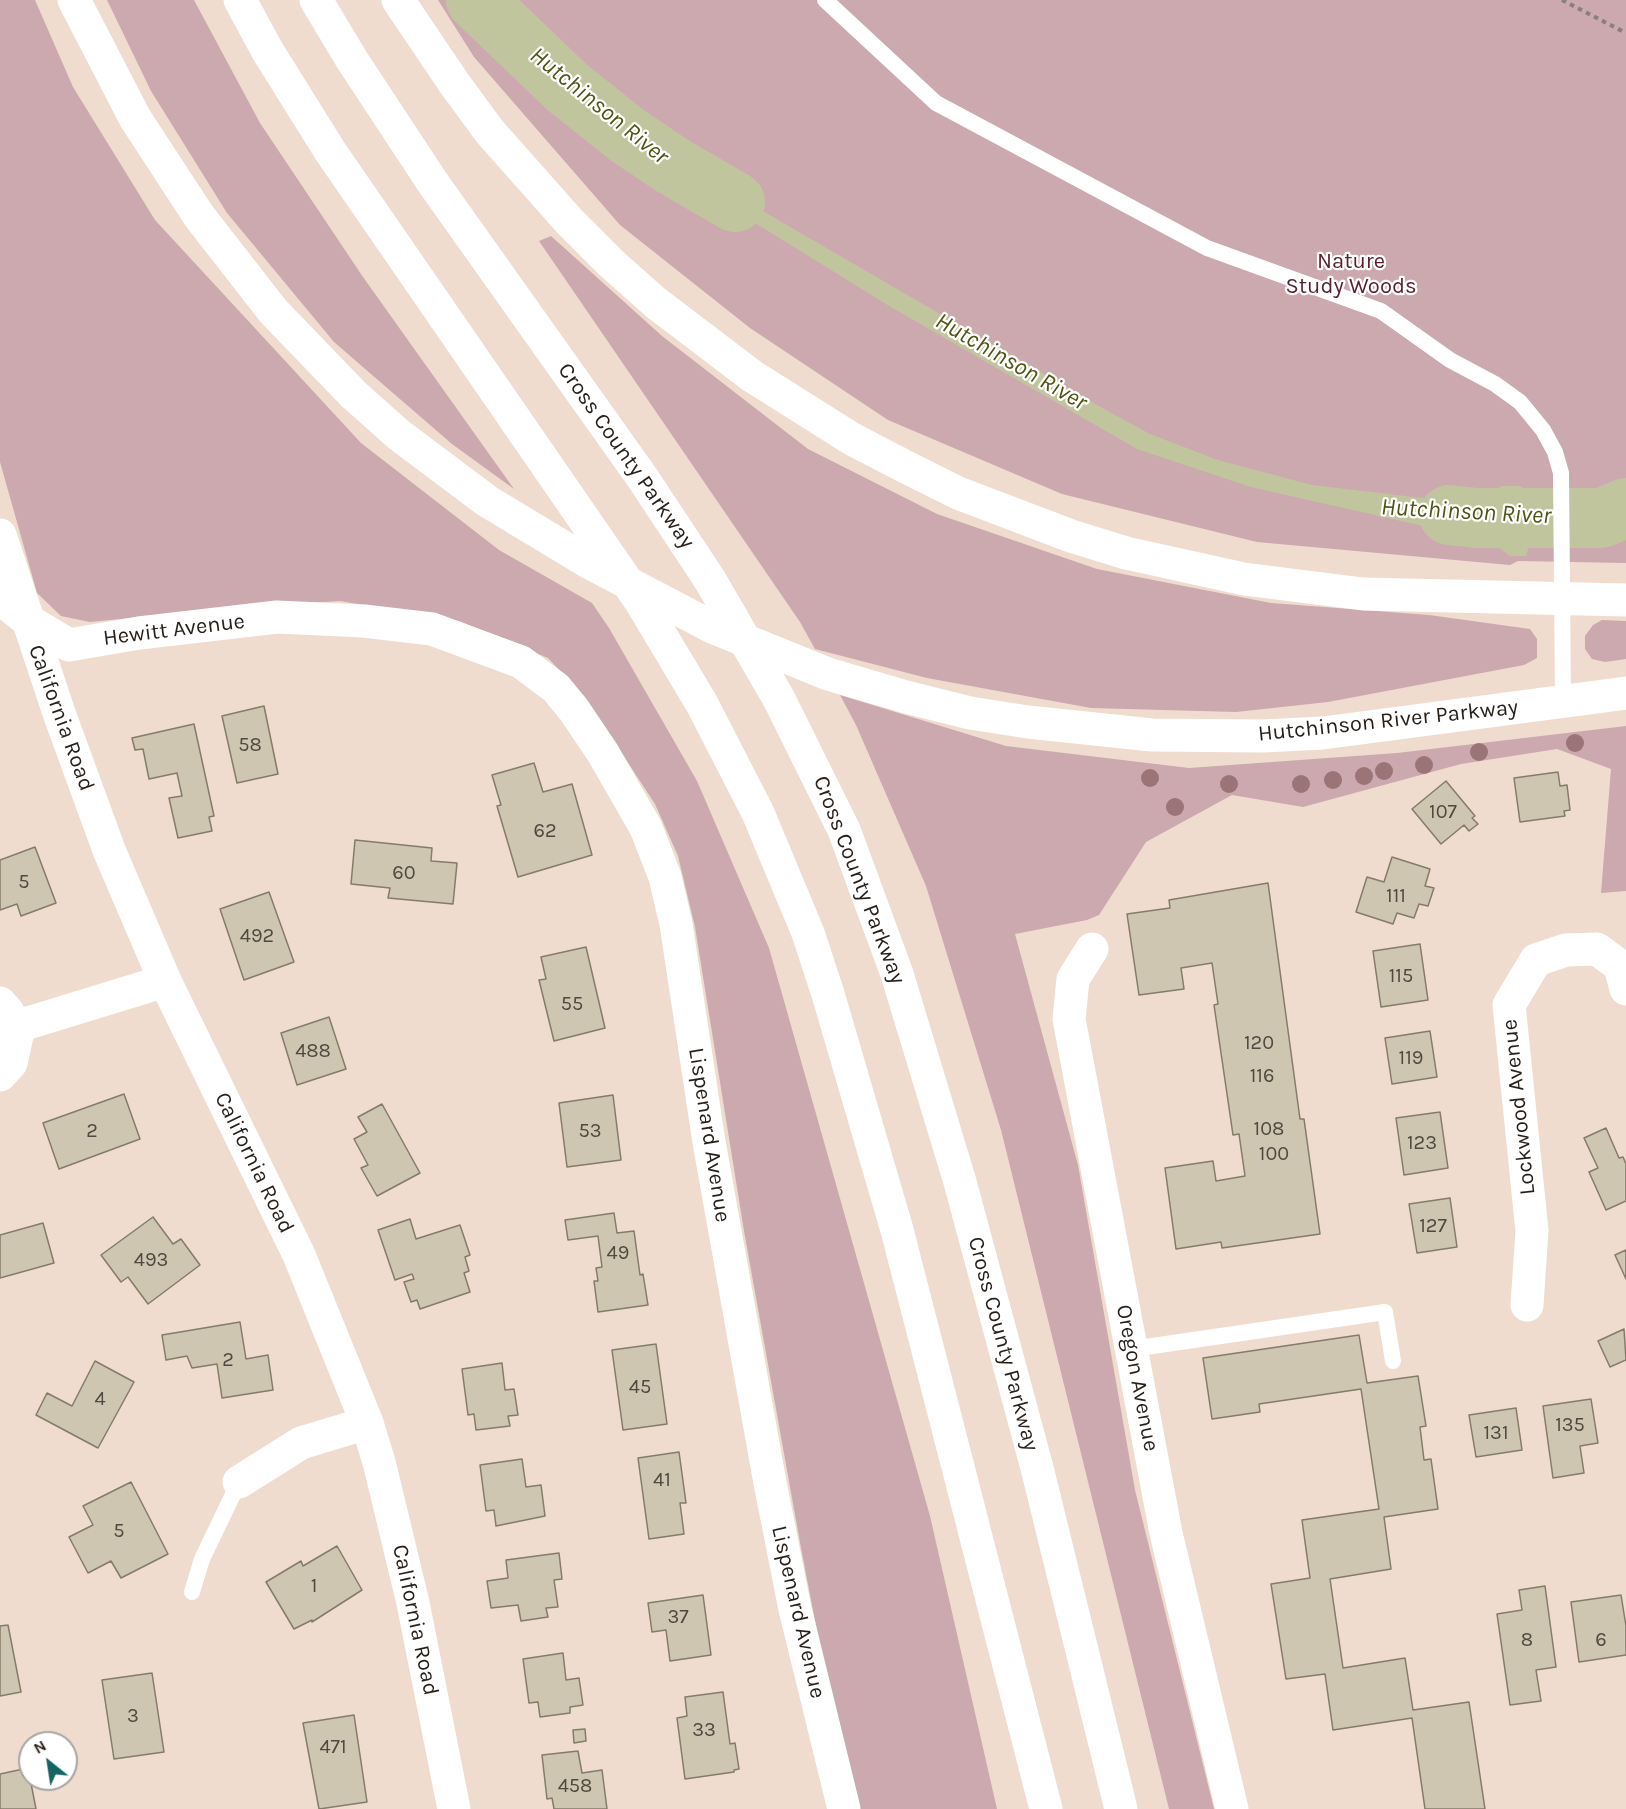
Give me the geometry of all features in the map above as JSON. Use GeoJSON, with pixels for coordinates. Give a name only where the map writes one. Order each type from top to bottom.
{"type":"FeatureCollection","features":[{"type":"Feature","properties":{"kind":"main road","name":"Hutchinson River Parkway"},"geometry":{"type":"LineString","coordinates":[[74,0],[135,118],[199,216],[273,311],[353,394],[418,450],[497,507],[588,562],[712,627],[828,674],[906,697],[970,713],[1086,730],[1205,737],[1323,733],[1626,693]]}},
{"type":"Feature","properties":{"kind":"main road"},"geometry":{"type":"LineString","coordinates":[[240,0],[267,50],[330,151],[580,509],[679,663],[758,813],[804,922],[828,994],[900,1241],[1046,1809]]}},
{"type":"Feature","properties":{"kind":"main road","name":"Cross County Parkway"},"geometry":{"type":"LineString","coordinates":[[316,0],[363,78],[433,183],[644,480],[710,580],[779,699],[844,830],[897,974],[960,1182],[1006,1349],[1121,1809]]}},
{"type":"Feature","properties":{"kind":"main road"},"geometry":{"type":"LineString","coordinates":[[398,0],[490,132],[569,221],[611,263],[665,311],[752,376],[852,439],[958,493],[1071,536],[1136,555],[1220,574],[1304,588],[1363,594],[1626,600]]}},
{"type":"Feature","properties":{"kind":"main road","name":"California Road"},"geometry":{"type":"LineString","coordinates":[[0,535],[27,620],[109,850],[165,981],[299,1255],[367,1423],[379,1462],[413,1603],[454,1809]]}},
{"type":"Feature","properties":{"kind":"main road","name":"Hewitt Avenue"},"geometry":{"type":"LineString","coordinates":[[0,598],[27,620],[69,645],[139,633],[277,617],[364,621]]}},
{"type":"Feature","properties":{"kind":"main road","name":"Lispenard Avenue"},"geometry":{"type":"LineString","coordinates":[[364,621],[432,629],[521,662],[556,688],[574,710],[603,753],[646,828],[664,877],[676,924],[713,1164],[770,1483],[795,1609],[844,1809]]}},
{"type":"Feature","properties":{"kind":"main road","name":"Oregon Avenue"},"geometry":{"type":"LineString","coordinates":[[1092,949],[1073,979],[1069,1019],[1166,1533],[1232,1809]]}},
{"type":"Feature","properties":{"kind":"main road","name":"Lockwood Avenue"},"geometry":{"type":"LineString","coordinates":[[1527,1305],[1532,1231],[1509,1005],[1536,960],[1566,950],[1597,949],[1620,966],[1626,989]]}},
{"type":"Feature","properties":{"kind":"main road"},"geometry":{"type":"LineString","coordinates":[[0,1075],[11,1063],[13,1055],[8,1015],[165,981]]}},
{"type":"Feature","properties":{"kind":"main road"},"geometry":{"type":"LineString","coordinates":[[238,1482],[301,1443],[367,1423]]}},
{"type":"Feature","properties":{"kind":"lane"},"geometry":{"type":"LineString","coordinates":[[825,0],[936,103],[1207,248],[1381,311],[1450,360],[1495,384],[1520,402],[1537,421],[1555,452],[1561,473],[1563,702]]}},
{"type":"Feature","properties":{"kind":"lane"},"geometry":{"type":"LineString","coordinates":[[1132,1349],[1385,1312],[1393,1361]]}},
{"type":"Feature","properties":{"kind":"lane"},"geometry":{"type":"LineString","coordinates":[[192,1592],[202,1559],[238,1482]]}},
{"type":"Feature","properties":{"kind":"path"},"geometry":{"type":"LineString","coordinates":[[1562,0],[1626,33]]}},
{"type":"Feature","properties":{"kind":"green space"},"geometry":{"type":"Polygon","coordinates":[[[0,0],[35,0],[73,87],[155,220],[361,443],[499,550],[592,603],[609,628],[697,781],[769,948],[930,1516],[997,1809],[856,1809],[840,1750],[801,1548],[744,1231],[695,927],[678,856],[655,804],[585,697],[548,658],[459,621],[340,601],[240,607],[90,622],[61,616],[37,593],[0,462],[0,0]]]}},
{"type":"Feature","properties":{"kind":"green space"},"geometry":{"type":"Polygon","coordinates":[[[107,0],[194,0],[260,123],[363,277],[514,489],[452,444],[334,342],[227,213],[151,91],[107,0]]]}},
{"type":"Feature","properties":{"kind":"green space","name":"Nature Study Woods"},"geometry":{"type":"Polygon","coordinates":[[[438,0],[1626,0],[1626,563],[1518,561],[1510,565],[1257,542],[1062,494],[888,420],[750,328],[620,225],[474,57],[438,0]]]}},
{"type":"Feature","properties":{"kind":"green space"},"geometry":{"type":"Polygon","coordinates":[[[551,236],[662,336],[808,449],[937,514],[1097,569],[1271,603],[1429,615],[1530,629],[1537,639],[1537,658],[1524,665],[1328,702],[1236,712],[1091,708],[927,678],[815,649],[800,622],[539,241],[551,236]]]}},
{"type":"Feature","properties":{"kind":"green space"},"geometry":{"type":"Polygon","coordinates":[[[1602,620],[1626,621],[1626,659],[1605,662],[1592,659],[1585,649],[1585,636],[1593,625],[1602,620]]]}},
{"type":"Feature","properties":{"kind":"green space"},"geometry":{"type":"Polygon","coordinates":[[[840,695],[1006,746],[1189,768],[1397,753],[1626,726],[1626,891],[1601,893],[1611,769],[1557,749],[1461,764],[1303,807],[1232,795],[1146,842],[1099,915],[1087,920],[1015,934],[1078,1165],[1135,1490],[1214,1809],[1169,1809],[1001,1130],[926,886],[856,725],[840,695]]]}},
{"type":"Feature","properties":{"kind":"water"},"geometry":{"type":"Polygon","coordinates":[[[668,156],[1150,434],[1218,460],[1312,485],[1482,505],[1501,486],[1520,486],[1531,494],[1532,536],[1526,556],[1510,556],[1481,535],[1432,528],[1251,487],[1137,449],[889,306],[660,164],[668,156]]]}},
{"type":"Feature","properties":{"kind":"water"},"geometry":{"type":"Polygon","coordinates":[[[1600,489],[1626,490],[1626,519],[1601,533],[1590,531],[1589,493],[1600,489]]]}},
{"type":"Feature","properties":{"kind":"building"},"geometry":{"type":"Polygon","coordinates":[[[264,706],[278,774],[237,783],[222,716],[264,706]]]}},
{"type":"Feature","properties":{"kind":"building"},"geometry":{"type":"Polygon","coordinates":[[[194,724],[214,816],[209,817],[212,831],[178,838],[169,798],[182,796],[177,773],[149,779],[143,749],[135,750],[132,738],[194,724]]]}},
{"type":"Feature","properties":{"kind":"building"},"geometry":{"type":"Polygon","coordinates":[[[534,763],[543,792],[572,784],[592,855],[518,877],[497,806],[501,805],[492,775],[534,763]]]}},
{"type":"Feature","properties":{"kind":"building"},"geometry":{"type":"Polygon","coordinates":[[[1558,772],[1560,786],[1567,785],[1570,810],[1564,811],[1565,816],[1520,822],[1514,778],[1558,772]]]}},
{"type":"Feature","properties":{"kind":"building"},"geometry":{"type":"Polygon","coordinates":[[[1446,781],[1475,816],[1472,818],[1478,824],[1469,831],[1464,825],[1441,844],[1412,809],[1446,781]]]}},
{"type":"Feature","properties":{"kind":"building"},"geometry":{"type":"Polygon","coordinates":[[[355,840],[432,848],[431,861],[457,863],[453,904],[388,898],[390,888],[351,884],[355,840]]]}},
{"type":"Feature","properties":{"kind":"building"},"geometry":{"type":"Polygon","coordinates":[[[35,847],[56,903],[21,916],[17,904],[0,910],[0,860],[35,847]]]}},
{"type":"Feature","properties":{"kind":"building"},"geometry":{"type":"Polygon","coordinates":[[[1392,857],[1430,869],[1425,886],[1434,888],[1428,906],[1419,904],[1414,918],[1397,913],[1393,924],[1356,912],[1367,877],[1384,882],[1392,857]]]}},
{"type":"Feature","properties":{"kind":"building"},"geometry":{"type":"Polygon","coordinates":[[[1268,883],[1300,1119],[1304,1119],[1320,1234],[1222,1248],[1221,1242],[1176,1249],[1165,1168],[1213,1161],[1216,1181],[1245,1176],[1239,1134],[1233,1135],[1214,1005],[1218,1004],[1212,963],[1181,968],[1184,989],[1139,995],[1127,914],[1170,908],[1169,900],[1268,883]]]}},
{"type":"Feature","properties":{"kind":"building"},"geometry":{"type":"Polygon","coordinates":[[[269,892],[294,962],[244,980],[220,909],[269,892]]]}},
{"type":"Feature","properties":{"kind":"building"},"geometry":{"type":"Polygon","coordinates":[[[1420,944],[1428,1000],[1381,1007],[1373,951],[1420,944]]]}},
{"type":"Feature","properties":{"kind":"building"},"geometry":{"type":"Polygon","coordinates":[[[586,947],[605,1028],[554,1041],[539,980],[546,979],[541,957],[586,947]]]}},
{"type":"Feature","properties":{"kind":"building"},"geometry":{"type":"Polygon","coordinates":[[[329,1017],[346,1069],[297,1085],[281,1033],[329,1017]]]}},
{"type":"Feature","properties":{"kind":"building"},"geometry":{"type":"Polygon","coordinates":[[[1430,1031],[1437,1077],[1392,1084],[1385,1038],[1430,1031]]]}},
{"type":"Feature","properties":{"kind":"building"},"geometry":{"type":"Polygon","coordinates":[[[124,1094],[140,1139],[59,1169],[43,1123],[124,1094]]]}},
{"type":"Feature","properties":{"kind":"building"},"geometry":{"type":"Polygon","coordinates":[[[613,1095],[621,1160],[567,1167],[559,1103],[613,1095]]]}},
{"type":"Feature","properties":{"kind":"building"},"geometry":{"type":"Polygon","coordinates":[[[382,1104],[420,1173],[377,1196],[361,1168],[368,1165],[354,1139],[367,1132],[358,1117],[382,1104]]]}},
{"type":"Feature","properties":{"kind":"building"},"geometry":{"type":"Polygon","coordinates":[[[1440,1112],[1448,1168],[1404,1175],[1396,1118],[1440,1112]]]}},
{"type":"Feature","properties":{"kind":"building"},"geometry":{"type":"Polygon","coordinates":[[[1606,1128],[1619,1158],[1623,1157],[1626,1164],[1626,1201],[1606,1210],[1589,1172],[1598,1168],[1584,1138],[1606,1128]]]}},
{"type":"Feature","properties":{"kind":"building"},"geometry":{"type":"Polygon","coordinates":[[[1450,1198],[1457,1247],[1417,1253],[1409,1204],[1450,1198]]]}},
{"type":"Feature","properties":{"kind":"building"},"geometry":{"type":"Polygon","coordinates":[[[614,1213],[617,1233],[634,1231],[640,1275],[643,1274],[648,1305],[598,1312],[594,1281],[598,1281],[596,1268],[602,1267],[598,1236],[568,1240],[565,1220],[614,1213]]]}},
{"type":"Feature","properties":{"kind":"building"},"geometry":{"type":"Polygon","coordinates":[[[153,1217],[173,1244],[181,1239],[200,1265],[148,1304],[128,1277],[121,1282],[101,1255],[153,1217]]]}},
{"type":"Feature","properties":{"kind":"building"},"geometry":{"type":"Polygon","coordinates":[[[410,1219],[416,1239],[460,1225],[470,1255],[465,1257],[469,1271],[464,1273],[470,1292],[420,1309],[417,1300],[411,1302],[404,1282],[414,1279],[412,1274],[395,1280],[378,1230],[410,1219]]]}},
{"type":"Feature","properties":{"kind":"building"},"geometry":{"type":"Polygon","coordinates":[[[43,1223],[54,1263],[0,1278],[0,1235],[43,1223]]]}},
{"type":"Feature","properties":{"kind":"building"},"geometry":{"type":"Polygon","coordinates":[[[1626,1250],[1626,1279],[1615,1255],[1626,1250]]]}},
{"type":"Feature","properties":{"kind":"building"},"geometry":{"type":"Polygon","coordinates":[[[240,1322],[246,1359],[268,1355],[273,1390],[222,1398],[217,1364],[192,1368],[187,1356],[166,1360],[162,1335],[240,1322]]]}},
{"type":"Feature","properties":{"kind":"building"},"geometry":{"type":"Polygon","coordinates":[[[1624,1329],[1626,1360],[1610,1367],[1598,1341],[1624,1329]]]}},
{"type":"Feature","properties":{"kind":"building"},"geometry":{"type":"Polygon","coordinates":[[[1359,1335],[1367,1383],[1418,1376],[1426,1426],[1420,1427],[1424,1460],[1431,1459],[1438,1509],[1384,1517],[1391,1569],[1330,1579],[1343,1668],[1405,1658],[1413,1710],[1469,1702],[1485,1809],[1425,1809],[1412,1718],[1333,1730],[1325,1674],[1286,1679],[1271,1584],[1310,1578],[1302,1520],[1379,1509],[1361,1389],[1259,1404],[1260,1412],[1212,1419],[1203,1358],[1359,1335]]]}},
{"type":"Feature","properties":{"kind":"building"},"geometry":{"type":"Polygon","coordinates":[[[656,1344],[667,1424],[623,1430],[612,1350],[656,1344]]]}},
{"type":"Feature","properties":{"kind":"building"},"geometry":{"type":"Polygon","coordinates":[[[95,1361],[134,1382],[98,1448],[36,1415],[47,1393],[72,1406],[95,1361]]]}},
{"type":"Feature","properties":{"kind":"building"},"geometry":{"type":"Polygon","coordinates":[[[502,1363],[505,1390],[514,1389],[518,1415],[508,1416],[510,1426],[476,1430],[474,1414],[468,1415],[462,1369],[502,1363]]]}},
{"type":"Feature","properties":{"kind":"building"},"geometry":{"type":"Polygon","coordinates":[[[1591,1399],[1598,1443],[1580,1446],[1584,1473],[1553,1478],[1543,1406],[1591,1399]]]}},
{"type":"Feature","properties":{"kind":"building"},"geometry":{"type":"Polygon","coordinates":[[[1516,1408],[1522,1450],[1476,1457],[1469,1415],[1516,1408]]]}},
{"type":"Feature","properties":{"kind":"building"},"geometry":{"type":"Polygon","coordinates":[[[679,1452],[686,1503],[680,1503],[684,1534],[649,1539],[638,1458],[679,1452]]]}},
{"type":"Feature","properties":{"kind":"building"},"geometry":{"type":"Polygon","coordinates":[[[522,1459],[526,1487],[541,1485],[545,1516],[496,1526],[494,1510],[486,1511],[480,1465],[522,1459]]]}},
{"type":"Feature","properties":{"kind":"building"},"geometry":{"type":"Polygon","coordinates":[[[131,1482],[168,1554],[121,1578],[111,1561],[88,1573],[69,1537],[93,1525],[83,1506],[131,1482]]]}},
{"type":"Feature","properties":{"kind":"building"},"geometry":{"type":"Polygon","coordinates":[[[337,1546],[362,1590],[312,1622],[312,1620],[294,1629],[266,1582],[301,1561],[303,1566],[337,1546]]]}},
{"type":"Feature","properties":{"kind":"building"},"geometry":{"type":"Polygon","coordinates":[[[559,1553],[562,1579],[554,1580],[558,1607],[546,1608],[548,1617],[521,1621],[518,1605],[491,1608],[487,1581],[508,1578],[506,1560],[559,1553]]]}},
{"type":"Feature","properties":{"kind":"building"},"geometry":{"type":"Polygon","coordinates":[[[1545,1586],[1556,1667],[1536,1670],[1541,1701],[1510,1705],[1497,1614],[1522,1610],[1519,1590],[1545,1586]]]}},
{"type":"Feature","properties":{"kind":"building"},"geometry":{"type":"Polygon","coordinates":[[[703,1595],[711,1655],[670,1661],[666,1630],[652,1632],[648,1603],[703,1595]]]}},
{"type":"Feature","properties":{"kind":"building"},"geometry":{"type":"Polygon","coordinates":[[[1621,1595],[1626,1626],[1626,1655],[1579,1662],[1571,1602],[1621,1595]]]}},
{"type":"Feature","properties":{"kind":"building"},"geometry":{"type":"Polygon","coordinates":[[[8,1625],[21,1692],[0,1696],[0,1626],[8,1625]]]}},
{"type":"Feature","properties":{"kind":"building"},"geometry":{"type":"Polygon","coordinates":[[[563,1653],[566,1680],[579,1678],[583,1705],[570,1707],[570,1713],[540,1717],[538,1702],[529,1703],[523,1659],[563,1653]]]}},
{"type":"Feature","properties":{"kind":"building"},"geometry":{"type":"Polygon","coordinates":[[[152,1673],[164,1752],[114,1759],[102,1680],[152,1673]]]}},
{"type":"Feature","properties":{"kind":"building"},"geometry":{"type":"Polygon","coordinates":[[[723,1692],[730,1744],[735,1743],[739,1769],[734,1772],[685,1779],[677,1718],[687,1716],[685,1697],[723,1692]]]}},
{"type":"Feature","properties":{"kind":"building"},"geometry":{"type":"Polygon","coordinates":[[[354,1715],[367,1802],[319,1809],[303,1723],[354,1715]]]}},
{"type":"Feature","properties":{"kind":"building"},"geometry":{"type":"Polygon","coordinates":[[[585,1729],[586,1741],[574,1743],[573,1730],[585,1729]]]}},
{"type":"Feature","properties":{"kind":"building"},"geometry":{"type":"Polygon","coordinates":[[[578,1751],[582,1773],[602,1770],[607,1809],[554,1809],[552,1798],[547,1799],[542,1755],[578,1751]]]}},
{"type":"Feature","properties":{"kind":"building"},"geometry":{"type":"Polygon","coordinates":[[[18,1770],[18,1791],[32,1791],[36,1809],[0,1809],[0,1774],[18,1770]]]}},
{"type":"Feature","properties":{"kind":"waterway","name":"Hutchinson River"},"geometry":{"type":"LineString","coordinates":[[476,0],[568,88],[627,135],[673,166],[735,202]]}},
{"type":"Feature","properties":{"kind":"waterway","name":"Hutchinson River"},"geometry":{"type":"LineString","coordinates":[[1449,515],[1477,518],[1601,518],[1626,508]]}}]}
